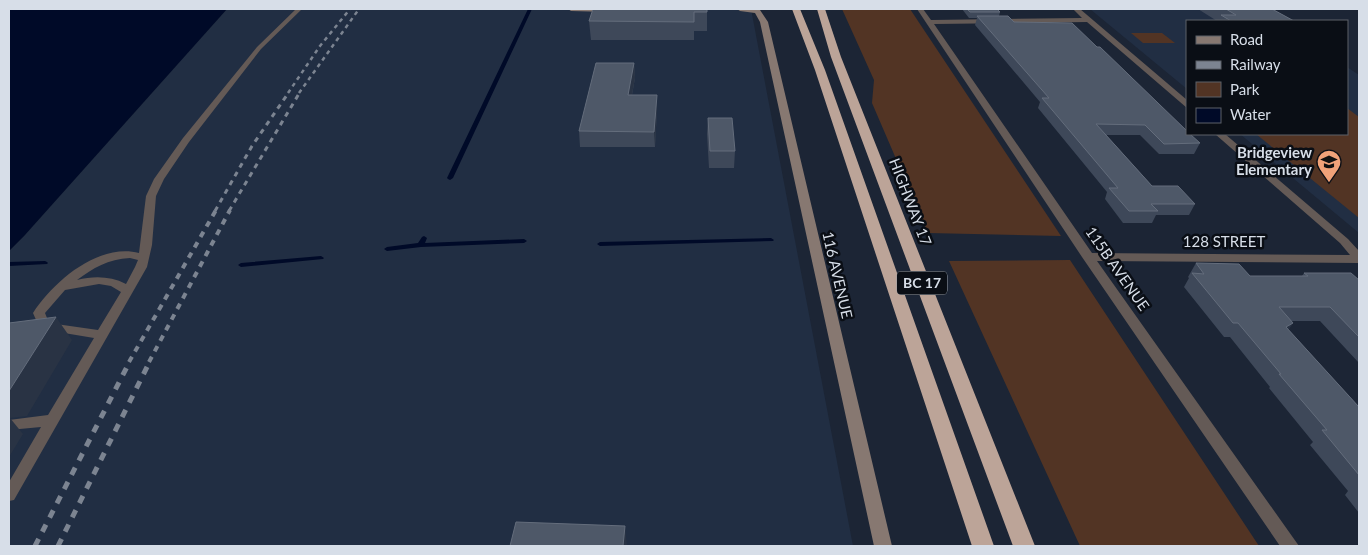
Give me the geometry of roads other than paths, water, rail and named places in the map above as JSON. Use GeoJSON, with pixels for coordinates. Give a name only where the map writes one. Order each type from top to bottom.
{"type":"FeatureCollection","features":[{"type":"Feature","properties":{"kind":"highway","name":"BC 17"},"geometry":{"type":"LineString","coordinates":[[796,9],[823,79],[983,546]]}},
{"type":"Feature","properties":{"kind":"highway","name":"HIGHWAY 17"},"geometry":{"type":"LineString","coordinates":[[820,12],[1024,546]]}},
{"type":"Feature","properties":{"kind":"street"},"geometry":{"type":"LineString","coordinates":[[571,9],[582,11],[622,10]]}},
{"type":"Feature","properties":{"kind":"street","name":"116 AVENUE"},"geometry":{"type":"LineString","coordinates":[[740,9],[758,11],[764,22],[883,546]]}},
{"type":"Feature","properties":{"kind":"street","name":"115B AVENUE"},"geometry":{"type":"LineString","coordinates":[[920,9],[1088,257],[1290,546]]}},
{"type":"Feature","properties":{"kind":"street"},"geometry":{"type":"LineString","coordinates":[[1076,9],[1186,104]]}},
{"type":"Feature","properties":{"kind":"street"},"geometry":{"type":"LineString","coordinates":[[929,22],[1089,20]]}},
{"type":"Feature","properties":{"kind":"street"},"geometry":{"type":"LineString","coordinates":[[1221,135],[1344,241],[1359,259]]}},
{"type":"Feature","properties":{"kind":"street","name":"128 STREET"},"geometry":{"type":"LineString","coordinates":[[1088,257],[1359,259]]}},
{"type":"Feature","properties":{"kind":"lane"},"geometry":{"type":"LineString","coordinates":[[9,495],[128,292],[144,258],[147,245],[151,196],[159,179],[186,140],[259,48],[299,9]]}},
{"type":"Feature","properties":{"kind":"lane"},"geometry":{"type":"LineString","coordinates":[[103,335],[44,326],[38,313],[51,296],[104,257],[132,252],[144,258]]}},
{"type":"Feature","properties":{"kind":"lane"},"geometry":{"type":"LineString","coordinates":[[60,289],[79,283],[104,280],[122,286],[128,292]]}},
{"type":"Feature","properties":{"kind":"lane"},"geometry":{"type":"LineString","coordinates":[[9,425],[53,420]]}},
{"type":"Feature","properties":{"kind":"water"},"geometry":{"type":"Polygon","coordinates":[[[9,9],[227,9],[9,251],[9,9]]]}},
{"type":"Feature","properties":{"kind":"waterway"},"geometry":{"type":"LineString","coordinates":[[450,178],[530,9]]}},
{"type":"Feature","properties":{"kind":"waterway"},"geometry":{"type":"LineString","coordinates":[[421,245],[424,238]]}},
{"type":"Feature","properties":{"kind":"waterway"},"geometry":{"type":"LineString","coordinates":[[600,244],[771,240]]}},
{"type":"Feature","properties":{"kind":"waterway"},"geometry":{"type":"LineString","coordinates":[[421,245],[524,241]]}},
{"type":"Feature","properties":{"kind":"waterway"},"geometry":{"type":"LineString","coordinates":[[387,249],[421,245]]}},
{"type":"Feature","properties":{"kind":"waterway"},"geometry":{"type":"LineString","coordinates":[[241,265],[321,258]]}},
{"type":"Feature","properties":{"kind":"waterway"},"geometry":{"type":"LineString","coordinates":[[9,264],[45,263]]}},
{"type":"Feature","properties":{"kind":"railway"},"geometry":{"type":"LineString","coordinates":[[288,93],[320,46],[350,9]]}},
{"type":"Feature","properties":{"kind":"railway"},"geometry":{"type":"LineString","coordinates":[[299,93],[359,9]]}},
{"type":"Feature","properties":{"kind":"railway"},"geometry":{"type":"LineString","coordinates":[[215,211],[252,146],[289,92]]}},
{"type":"Feature","properties":{"kind":"railway"},"geometry":{"type":"LineString","coordinates":[[229,211],[300,92]]}},
{"type":"Feature","properties":{"kind":"railway"},"geometry":{"type":"LineString","coordinates":[[129,362],[216,210]]}},
{"type":"Feature","properties":{"kind":"railway"},"geometry":{"type":"LineString","coordinates":[[149,362],[230,210]]}},
{"type":"Feature","properties":{"kind":"railway"},"geometry":{"type":"LineString","coordinates":[[35,546],[130,361]]}},
{"type":"Feature","properties":{"kind":"railway"},"geometry":{"type":"LineString","coordinates":[[58,546],[150,361]]}},
{"type":"Feature","properties":{"kind":"place","name":"Bridgeview Elementary"},"geometry":{"type":"Point","coordinates":[1329,183]}}]}
